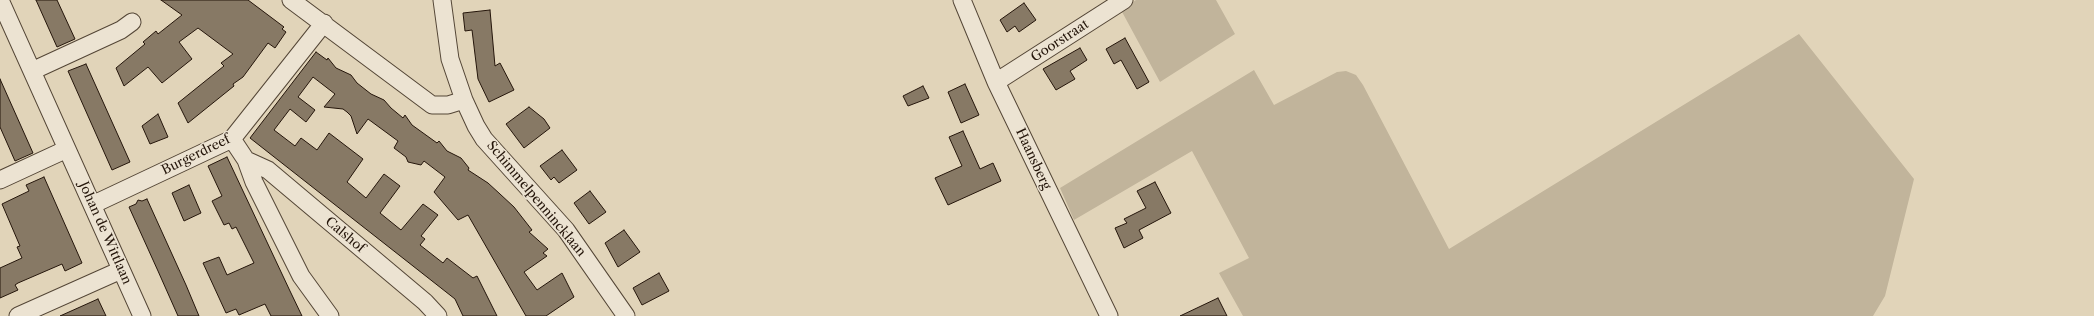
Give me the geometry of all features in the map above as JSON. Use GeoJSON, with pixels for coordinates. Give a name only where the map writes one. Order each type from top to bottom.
{"type":"FeatureCollection","features":[{"type":"Feature","properties":{"kind":"street","name":"Johan de Wittlaan"},"geometry":{"type":"LineString","coordinates":[[0,0],[142,316]]}},
{"type":"Feature","properties":{"kind":"street"},"geometry":{"type":"LineString","coordinates":[[291,0],[432,104],[444,106],[464,100]]}},
{"type":"Feature","properties":{"kind":"street","name":"Schimmelpennincklaan"},"geometry":{"type":"LineString","coordinates":[[442,0],[450,59],[464,100],[484,139],[566,230],[626,316]]}},
{"type":"Feature","properties":{"kind":"street","name":"Haansberg"},"geometry":{"type":"LineString","coordinates":[[962,0],[996,82],[1109,316]]}},
{"type":"Feature","properties":{"kind":"street","name":"Goorstraat"},"geometry":{"type":"LineString","coordinates":[[996,82],[1124,0]]}},
{"type":"Feature","properties":{"kind":"street"},"geometry":{"type":"LineString","coordinates":[[32,70],[121,30],[132,22]]}},
{"type":"Feature","properties":{"kind":"street","name":"Burgerdreef"},"geometry":{"type":"LineString","coordinates":[[92,205],[232,139],[324,24]]}},
{"type":"Feature","properties":{"kind":"street"},"geometry":{"type":"LineString","coordinates":[[232,139],[246,160],[254,182],[301,276],[330,316]]}},
{"type":"Feature","properties":{"kind":"street"},"geometry":{"type":"LineString","coordinates":[[0,180],[67,150]]}},
{"type":"Feature","properties":{"kind":"street","name":"Calshof"},"geometry":{"type":"LineString","coordinates":[[246,160],[268,170],[425,302],[438,316]]}},
{"type":"Feature","properties":{"kind":"street"},"geometry":{"type":"LineString","coordinates":[[18,316],[121,270]]}},
{"type":"Feature","properties":{"kind":"shaded area"},"geometry":{"type":"Polygon","coordinates":[[[1136,0],[1216,0],[1235,34],[1160,82],[1121,10],[1136,0]]]}},
{"type":"Feature","properties":{"kind":"shaded area"},"geometry":{"type":"Polygon","coordinates":[[[1799,34],[1914,179],[1885,296],[1873,316],[1243,316],[1219,273],[1249,258],[1192,151],[1074,220],[1060,188],[1254,70],[1274,105],[1337,72],[1346,71],[1356,75],[1363,85],[1449,249],[1799,34]]]}},
{"type":"Feature","properties":{"kind":"building"},"geometry":{"type":"Polygon","coordinates":[[[36,0],[57,0],[75,39],[57,47],[36,0]]]}},
{"type":"Feature","properties":{"kind":"building"},"geometry":{"type":"Polygon","coordinates":[[[161,0],[248,0],[284,27],[282,29],[286,32],[275,48],[268,43],[243,77],[233,84],[234,86],[188,123],[178,103],[224,66],[221,63],[233,54],[198,28],[179,42],[192,59],[162,83],[148,67],[124,86],[116,68],[145,44],[143,42],[156,31],[158,34],[182,15],[161,0]]]}},
{"type":"Feature","properties":{"kind":"building"},"geometry":{"type":"Polygon","coordinates":[[[1024,3],[1036,20],[1019,32],[1015,26],[1007,32],[1000,20],[1024,3]]]}},
{"type":"Feature","properties":{"kind":"building"},"geometry":{"type":"Polygon","coordinates":[[[490,10],[495,66],[500,63],[514,90],[489,102],[478,79],[472,30],[465,31],[463,13],[490,10]]]}},
{"type":"Feature","properties":{"kind":"building"},"geometry":{"type":"Polygon","coordinates":[[[1125,38],[1149,82],[1137,89],[1121,60],[1114,64],[1106,49],[1125,38]]]}},
{"type":"Feature","properties":{"kind":"building"},"geometry":{"type":"Polygon","coordinates":[[[1080,48],[1087,60],[1070,71],[1075,79],[1056,90],[1043,69],[1080,48]]]}},
{"type":"Feature","properties":{"kind":"building"},"geometry":{"type":"Polygon","coordinates":[[[316,52],[327,60],[328,58],[336,68],[351,75],[357,83],[371,94],[384,100],[403,118],[405,115],[412,125],[437,143],[439,141],[447,151],[461,158],[469,168],[468,170],[488,183],[514,207],[532,230],[529,232],[548,249],[543,253],[547,256],[524,272],[537,290],[562,273],[574,297],[546,316],[526,316],[468,215],[458,220],[434,192],[445,177],[424,161],[421,165],[408,162],[406,157],[394,148],[398,141],[368,119],[357,134],[351,116],[347,112],[343,109],[324,107],[335,94],[313,77],[298,97],[315,110],[306,122],[290,109],[274,130],[295,146],[301,138],[317,150],[329,133],[363,159],[347,182],[366,198],[384,174],[400,186],[380,213],[401,230],[423,204],[438,215],[421,236],[425,239],[420,245],[443,263],[447,258],[473,278],[477,276],[497,316],[463,316],[455,299],[250,138],[316,52]]]}},
{"type":"Feature","properties":{"kind":"building"},"geometry":{"type":"Polygon","coordinates":[[[86,64],[130,162],[112,170],[68,71],[86,64]]]}},
{"type":"Feature","properties":{"kind":"building"},"geometry":{"type":"Polygon","coordinates":[[[0,79],[33,153],[15,161],[0,127],[0,79]]]}},
{"type":"Feature","properties":{"kind":"building"},"geometry":{"type":"Polygon","coordinates":[[[965,84],[979,115],[961,123],[948,92],[965,84]]]}},
{"type":"Feature","properties":{"kind":"building"},"geometry":{"type":"Polygon","coordinates":[[[923,86],[929,98],[908,106],[903,96],[923,86]]]}},
{"type":"Feature","properties":{"kind":"building"},"geometry":{"type":"Polygon","coordinates":[[[529,107],[544,119],[550,128],[524,148],[506,124],[529,107]]]}},
{"type":"Feature","properties":{"kind":"building"},"geometry":{"type":"Polygon","coordinates":[[[158,114],[168,137],[150,144],[142,126],[158,114]]]}},
{"type":"Feature","properties":{"kind":"building"},"geometry":{"type":"Polygon","coordinates":[[[963,131],[980,169],[993,163],[1001,181],[948,205],[935,178],[962,166],[949,137],[963,131]]]}},
{"type":"Feature","properties":{"kind":"building"},"geometry":{"type":"Polygon","coordinates":[[[562,150],[577,170],[559,183],[554,177],[551,180],[540,166],[562,150]]]}},
{"type":"Feature","properties":{"kind":"building"},"geometry":{"type":"Polygon","coordinates":[[[227,157],[302,316],[271,316],[265,304],[239,315],[236,309],[226,313],[203,263],[219,257],[227,275],[254,263],[236,227],[232,229],[229,223],[224,225],[212,201],[222,196],[208,166],[227,157]]]}},
{"type":"Feature","properties":{"kind":"building"},"geometry":{"type":"Polygon","coordinates":[[[44,177],[82,263],[65,271],[62,264],[18,283],[15,285],[18,290],[0,298],[0,268],[22,258],[17,247],[20,246],[2,204],[29,191],[26,185],[44,177]]]}},
{"type":"Feature","properties":{"kind":"building"},"geometry":{"type":"Polygon","coordinates":[[[1155,182],[1171,213],[1139,230],[1143,238],[1124,248],[1115,228],[1127,223],[1124,219],[1146,208],[1137,191],[1155,182]]]}},
{"type":"Feature","properties":{"kind":"building"},"geometry":{"type":"Polygon","coordinates":[[[189,185],[201,213],[184,221],[172,193],[189,185]]]}},
{"type":"Feature","properties":{"kind":"building"},"geometry":{"type":"Polygon","coordinates":[[[590,191],[606,212],[589,224],[574,203],[590,191]]]}},
{"type":"Feature","properties":{"kind":"building"},"geometry":{"type":"Polygon","coordinates":[[[147,199],[199,316],[178,316],[129,207],[136,204],[138,200],[142,201],[147,199]]]}},
{"type":"Feature","properties":{"kind":"building"},"geometry":{"type":"Polygon","coordinates":[[[624,230],[640,252],[618,267],[605,243],[624,230]]]}},
{"type":"Feature","properties":{"kind":"building"},"geometry":{"type":"Polygon","coordinates":[[[659,273],[669,291],[642,305],[633,288],[659,273]]]}},
{"type":"Feature","properties":{"kind":"building"},"geometry":{"type":"Polygon","coordinates":[[[1218,298],[1227,316],[1180,316],[1218,298]]]}},
{"type":"Feature","properties":{"kind":"building"},"geometry":{"type":"Polygon","coordinates":[[[98,299],[106,316],[60,316],[98,299]]]}}]}
